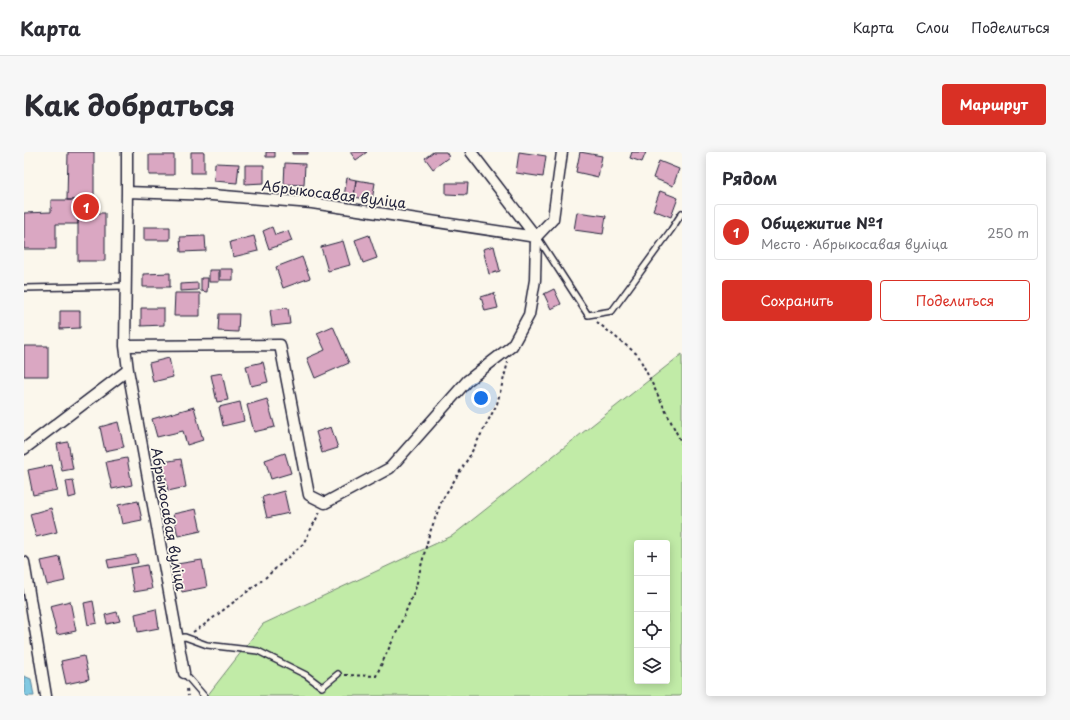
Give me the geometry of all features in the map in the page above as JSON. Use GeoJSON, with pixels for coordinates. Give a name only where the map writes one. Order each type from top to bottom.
{"type":"FeatureCollection","features":[{"type":"Feature","properties":{"kind":"street","name":"Абрыкосавая вуліца"},"geometry":{"type":"LineString","coordinates":[[127,152],[125,346],[128,370],[181,638],[184,673]]}},
{"type":"Feature","properties":{"kind":"street"},"geometry":{"type":"LineString","coordinates":[[125,346],[280,345],[309,495],[325,503],[390,468],[467,381],[512,346],[529,315],[535,280],[536,237],[471,152]]}},
{"type":"Feature","properties":{"kind":"street"},"geometry":{"type":"LineString","coordinates":[[536,237],[553,219],[562,152]]}},
{"type":"Feature","properties":{"kind":"street","name":"Абрыкосавая вуліца"},"geometry":{"type":"LineString","coordinates":[[127,192],[212,195],[312,204],[536,237]]}},
{"type":"Feature","properties":{"kind":"street"},"geometry":{"type":"LineString","coordinates":[[24,449],[128,370]]}},
{"type":"Feature","properties":{"kind":"street"},"geometry":{"type":"LineString","coordinates":[[24,562],[46,696]]}},
{"type":"Feature","properties":{"kind":"lane"},"geometry":{"type":"LineString","coordinates":[[536,237],[588,316],[612,311],[682,213]]}},
{"type":"Feature","properties":{"kind":"lane"},"geometry":{"type":"LineString","coordinates":[[24,288],[126,286]]}},
{"type":"Feature","properties":{"kind":"lane"},"geometry":{"type":"LineString","coordinates":[[181,638],[207,645],[258,651],[306,674],[322,687],[338,674]]}},
{"type":"Feature","properties":{"kind":"lane"},"geometry":{"type":"LineString","coordinates":[[184,673],[204,696]]}},
{"type":"Feature","properties":{"kind":"path"},"geometry":{"type":"LineString","coordinates":[[588,316],[638,355],[682,444]]}},
{"type":"Feature","properties":{"kind":"path"},"geometry":{"type":"LineString","coordinates":[[338,674],[376,676],[415,590],[429,535],[442,500],[469,456],[497,404],[512,346]]}},
{"type":"Feature","properties":{"kind":"path"},"geometry":{"type":"LineString","coordinates":[[181,638],[204,625],[265,578],[303,544],[325,503]]}},
{"type":"Feature","properties":{"kind":"green space"},"geometry":{"type":"Polygon","coordinates":[[[682,354],[682,696],[207,696],[263,624],[452,536],[682,354]]]}},
{"type":"Feature","properties":{"kind":"water"},"geometry":{"type":"Polygon","coordinates":[[[24,676],[31,679],[34,696],[24,696],[24,676]]]}},
{"type":"Feature","properties":{"kind":"building"},"geometry":{"type":"Polygon","coordinates":[[[68,152],[94,152],[94,213],[105,213],[105,261],[78,261],[78,200],[67,200],[68,152]]]}},
{"type":"Feature","properties":{"kind":"building"},"geometry":{"type":"Polygon","coordinates":[[[191,152],[204,152],[204,173],[191,173],[191,152]]]}},
{"type":"Feature","properties":{"kind":"building"},"geometry":{"type":"Polygon","coordinates":[[[266,152],[275,152],[275,157],[266,157],[266,152]]]}},
{"type":"Feature","properties":{"kind":"building"},"geometry":{"type":"Polygon","coordinates":[[[292,152],[308,152],[308,154],[292,154],[292,152]]]}},
{"type":"Feature","properties":{"kind":"building"},"geometry":{"type":"Polygon","coordinates":[[[350,152],[367,152],[356,160],[350,152]]]}},
{"type":"Feature","properties":{"kind":"building"},"geometry":{"type":"Polygon","coordinates":[[[433,152],[446,152],[449,157],[433,169],[425,158],[433,152]]]}},
{"type":"Feature","properties":{"kind":"building"},"geometry":{"type":"Polygon","coordinates":[[[519,152],[546,156],[543,177],[516,173],[519,152]]]}},
{"type":"Feature","properties":{"kind":"building"},"geometry":{"type":"Polygon","coordinates":[[[580,152],[602,156],[598,177],[576,172],[580,152]]]}},
{"type":"Feature","properties":{"kind":"building"},"geometry":{"type":"Polygon","coordinates":[[[632,152],[646,152],[642,162],[630,158],[632,152]]]}},
{"type":"Feature","properties":{"kind":"building"},"geometry":{"type":"Polygon","coordinates":[[[149,155],[174,155],[174,175],[149,175],[149,155]]]}},
{"type":"Feature","properties":{"kind":"building"},"geometry":{"type":"Polygon","coordinates":[[[659,161],[679,169],[673,186],[653,178],[659,161]]]}},
{"type":"Feature","properties":{"kind":"building"},"geometry":{"type":"Polygon","coordinates":[[[215,163],[239,164],[237,183],[214,181],[215,163]]]}},
{"type":"Feature","properties":{"kind":"building"},"geometry":{"type":"Polygon","coordinates":[[[285,163],[305,164],[304,185],[284,184],[285,163]]]}},
{"type":"Feature","properties":{"kind":"building"},"geometry":{"type":"Polygon","coordinates":[[[245,165],[264,165],[264,183],[245,184],[245,165]]]}},
{"type":"Feature","properties":{"kind":"building"},"geometry":{"type":"Polygon","coordinates":[[[347,178],[356,180],[354,197],[344,196],[347,178]]]}},
{"type":"Feature","properties":{"kind":"building"},"geometry":{"type":"Polygon","coordinates":[[[356,180],[375,183],[372,200],[354,197],[356,180]]]}},
{"type":"Feature","properties":{"kind":"building"},"geometry":{"type":"Polygon","coordinates":[[[446,183],[468,183],[467,195],[446,194],[446,183]]]}},
{"type":"Feature","properties":{"kind":"building"},"geometry":{"type":"Polygon","coordinates":[[[660,191],[678,198],[671,217],[653,210],[660,191]]]}},
{"type":"Feature","properties":{"kind":"building"},"geometry":{"type":"Polygon","coordinates":[[[51,200],[78,200],[78,224],[56,224],[56,249],[24,249],[24,213],[51,212],[51,200]]]}},
{"type":"Feature","properties":{"kind":"building"},"geometry":{"type":"Polygon","coordinates":[[[577,212],[606,216],[603,234],[574,230],[577,212]]]}},
{"type":"Feature","properties":{"kind":"building"},"geometry":{"type":"Polygon","coordinates":[[[144,227],[170,227],[170,240],[144,240],[144,227]]]}},
{"type":"Feature","properties":{"kind":"building"},"geometry":{"type":"Polygon","coordinates":[[[272,227],[275,235],[288,231],[292,241],[269,249],[263,231],[272,227]]]}},
{"type":"Feature","properties":{"kind":"building"},"geometry":{"type":"Polygon","coordinates":[[[369,235],[377,258],[363,263],[355,240],[369,235]]]}},
{"type":"Feature","properties":{"kind":"building"},"geometry":{"type":"Polygon","coordinates":[[[205,236],[206,251],[181,252],[180,237],[205,236]]]}},
{"type":"Feature","properties":{"kind":"building"},"geometry":{"type":"Polygon","coordinates":[[[254,236],[258,251],[233,257],[230,242],[254,236]]]}},
{"type":"Feature","properties":{"kind":"building"},"geometry":{"type":"Polygon","coordinates":[[[343,241],[350,265],[328,271],[321,247],[343,241]]]}},
{"type":"Feature","properties":{"kind":"building"},"geometry":{"type":"Polygon","coordinates":[[[494,246],[500,271],[489,274],[483,249],[494,246]]]}},
{"type":"Feature","properties":{"kind":"building"},"geometry":{"type":"Polygon","coordinates":[[[302,257],[310,278],[283,288],[276,267],[302,257]]]}},
{"type":"Feature","properties":{"kind":"building"},"geometry":{"type":"Polygon","coordinates":[[[220,269],[233,269],[233,280],[220,280],[220,269]]]}},
{"type":"Feature","properties":{"kind":"building"},"geometry":{"type":"Polygon","coordinates":[[[209,270],[219,270],[219,282],[209,282],[209,270]]]}},
{"type":"Feature","properties":{"kind":"building"},"geometry":{"type":"Polygon","coordinates":[[[170,273],[170,287],[143,287],[143,274],[170,273]]]}},
{"type":"Feature","properties":{"kind":"building"},"geometry":{"type":"Polygon","coordinates":[[[201,278],[208,278],[207,292],[201,291],[201,278]]]}},
{"type":"Feature","properties":{"kind":"building"},"geometry":{"type":"Polygon","coordinates":[[[198,283],[198,290],[180,291],[180,284],[198,283]]]}},
{"type":"Feature","properties":{"kind":"building"},"geometry":{"type":"Polygon","coordinates":[[[554,289],[561,304],[551,309],[544,294],[554,289]]]}},
{"type":"Feature","properties":{"kind":"building"},"geometry":{"type":"Polygon","coordinates":[[[175,293],[200,293],[200,316],[174,316],[175,293]]]}},
{"type":"Feature","properties":{"kind":"building"},"geometry":{"type":"Polygon","coordinates":[[[494,293],[498,308],[485,311],[481,297],[494,293]]]}},
{"type":"Feature","properties":{"kind":"building"},"geometry":{"type":"Polygon","coordinates":[[[141,308],[164,308],[164,325],[141,326],[141,308]]]}},
{"type":"Feature","properties":{"kind":"building"},"geometry":{"type":"Polygon","coordinates":[[[288,308],[290,324],[272,326],[270,310],[288,308]]]}},
{"type":"Feature","properties":{"kind":"building"},"geometry":{"type":"Polygon","coordinates":[[[60,311],[80,311],[80,328],[60,329],[60,311]]]}},
{"type":"Feature","properties":{"kind":"building"},"geometry":{"type":"Polygon","coordinates":[[[219,314],[239,314],[238,332],[218,331],[219,314]]]}},
{"type":"Feature","properties":{"kind":"building"},"geometry":{"type":"Polygon","coordinates":[[[333,326],[349,363],[315,378],[307,358],[325,350],[317,333],[333,326]]]}},
{"type":"Feature","properties":{"kind":"building"},"geometry":{"type":"Polygon","coordinates":[[[24,346],[48,346],[48,376],[24,376],[24,346]]]}},
{"type":"Feature","properties":{"kind":"building"},"geometry":{"type":"Polygon","coordinates":[[[169,358],[173,377],[153,382],[149,363],[169,358]]]}},
{"type":"Feature","properties":{"kind":"building"},"geometry":{"type":"Polygon","coordinates":[[[263,362],[268,382],[251,386],[246,366],[263,362]]]}},
{"type":"Feature","properties":{"kind":"building"},"geometry":{"type":"Polygon","coordinates":[[[222,373],[228,400],[217,402],[211,375],[222,373]]]}},
{"type":"Feature","properties":{"kind":"building"},"geometry":{"type":"Polygon","coordinates":[[[267,399],[275,427],[254,432],[247,405],[267,399]]]}},
{"type":"Feature","properties":{"kind":"building"},"geometry":{"type":"Polygon","coordinates":[[[240,402],[244,421],[223,426],[219,407],[240,402]]]}},
{"type":"Feature","properties":{"kind":"building"},"geometry":{"type":"Polygon","coordinates":[[[194,407],[203,440],[187,445],[183,431],[157,437],[152,419],[194,407]]]}},
{"type":"Feature","properties":{"kind":"building"},"geometry":{"type":"Polygon","coordinates":[[[118,422],[124,447],[105,451],[100,427],[118,422]]]}},
{"type":"Feature","properties":{"kind":"building"},"geometry":{"type":"Polygon","coordinates":[[[331,427],[338,448],[322,453],[316,432],[331,427]]]}},
{"type":"Feature","properties":{"kind":"building"},"geometry":{"type":"Polygon","coordinates":[[[68,442],[73,469],[62,471],[57,444],[68,442]]]}},
{"type":"Feature","properties":{"kind":"building"},"geometry":{"type":"Polygon","coordinates":[[[285,453],[291,473],[271,479],[265,460],[285,453]]]}},
{"type":"Feature","properties":{"kind":"building"},"geometry":{"type":"Polygon","coordinates":[[[127,458],[132,485],[112,489],[106,462],[127,458]]]}},
{"type":"Feature","properties":{"kind":"building"},"geometry":{"type":"Polygon","coordinates":[[[181,459],[186,487],[168,491],[163,462],[181,459]]]}},
{"type":"Feature","properties":{"kind":"building"},"geometry":{"type":"Polygon","coordinates":[[[52,465],[57,490],[33,495],[28,470],[52,465]]]}},
{"type":"Feature","properties":{"kind":"building"},"geometry":{"type":"Polygon","coordinates":[[[73,480],[76,496],[69,498],[66,481],[73,480]]]}},
{"type":"Feature","properties":{"kind":"building"},"geometry":{"type":"Polygon","coordinates":[[[284,491],[289,513],[267,518],[262,497],[284,491]]]}},
{"type":"Feature","properties":{"kind":"building"},"geometry":{"type":"Polygon","coordinates":[[[138,501],[142,520],[122,524],[118,505],[138,501]]]}},
{"type":"Feature","properties":{"kind":"building"},"geometry":{"type":"Polygon","coordinates":[[[51,508],[57,532],[36,537],[30,514],[51,508]]]}},
{"type":"Feature","properties":{"kind":"building"},"geometry":{"type":"Polygon","coordinates":[[[196,509],[201,531],[178,536],[173,514],[196,509]]]}},
{"type":"Feature","properties":{"kind":"building"},"geometry":{"type":"Polygon","coordinates":[[[136,555],[138,563],[109,568],[107,560],[136,555]]]}},
{"type":"Feature","properties":{"kind":"building"},"geometry":{"type":"Polygon","coordinates":[[[60,557],[65,581],[47,585],[41,561],[60,557]]]}},
{"type":"Feature","properties":{"kind":"building"},"geometry":{"type":"Polygon","coordinates":[[[202,560],[207,587],[182,592],[177,564],[202,560]]]}},
{"type":"Feature","properties":{"kind":"building"},"geometry":{"type":"Polygon","coordinates":[[[147,565],[152,589],[134,592],[130,568],[147,565]]]}},
{"type":"Feature","properties":{"kind":"building"},"geometry":{"type":"Polygon","coordinates":[[[70,601],[76,631],[57,635],[50,606],[70,601]]]}},
{"type":"Feature","properties":{"kind":"building"},"geometry":{"type":"Polygon","coordinates":[[[93,601],[97,623],[88,625],[84,603],[93,601]]]}},
{"type":"Feature","properties":{"kind":"building"},"geometry":{"type":"Polygon","coordinates":[[[156,609],[159,628],[138,632],[135,614],[156,609]]]}},
{"type":"Feature","properties":{"kind":"building"},"geometry":{"type":"Polygon","coordinates":[[[117,612],[120,621],[107,624],[105,615],[117,612]]]}},
{"type":"Feature","properties":{"kind":"building"},"geometry":{"type":"Polygon","coordinates":[[[84,656],[89,679],[66,684],[61,661],[84,656]]]}},
{"type":"Feature","properties":{"kind":"place","name":"Общежитие №1"},"geometry":{"type":"Point","coordinates":[86,207]}}]}
